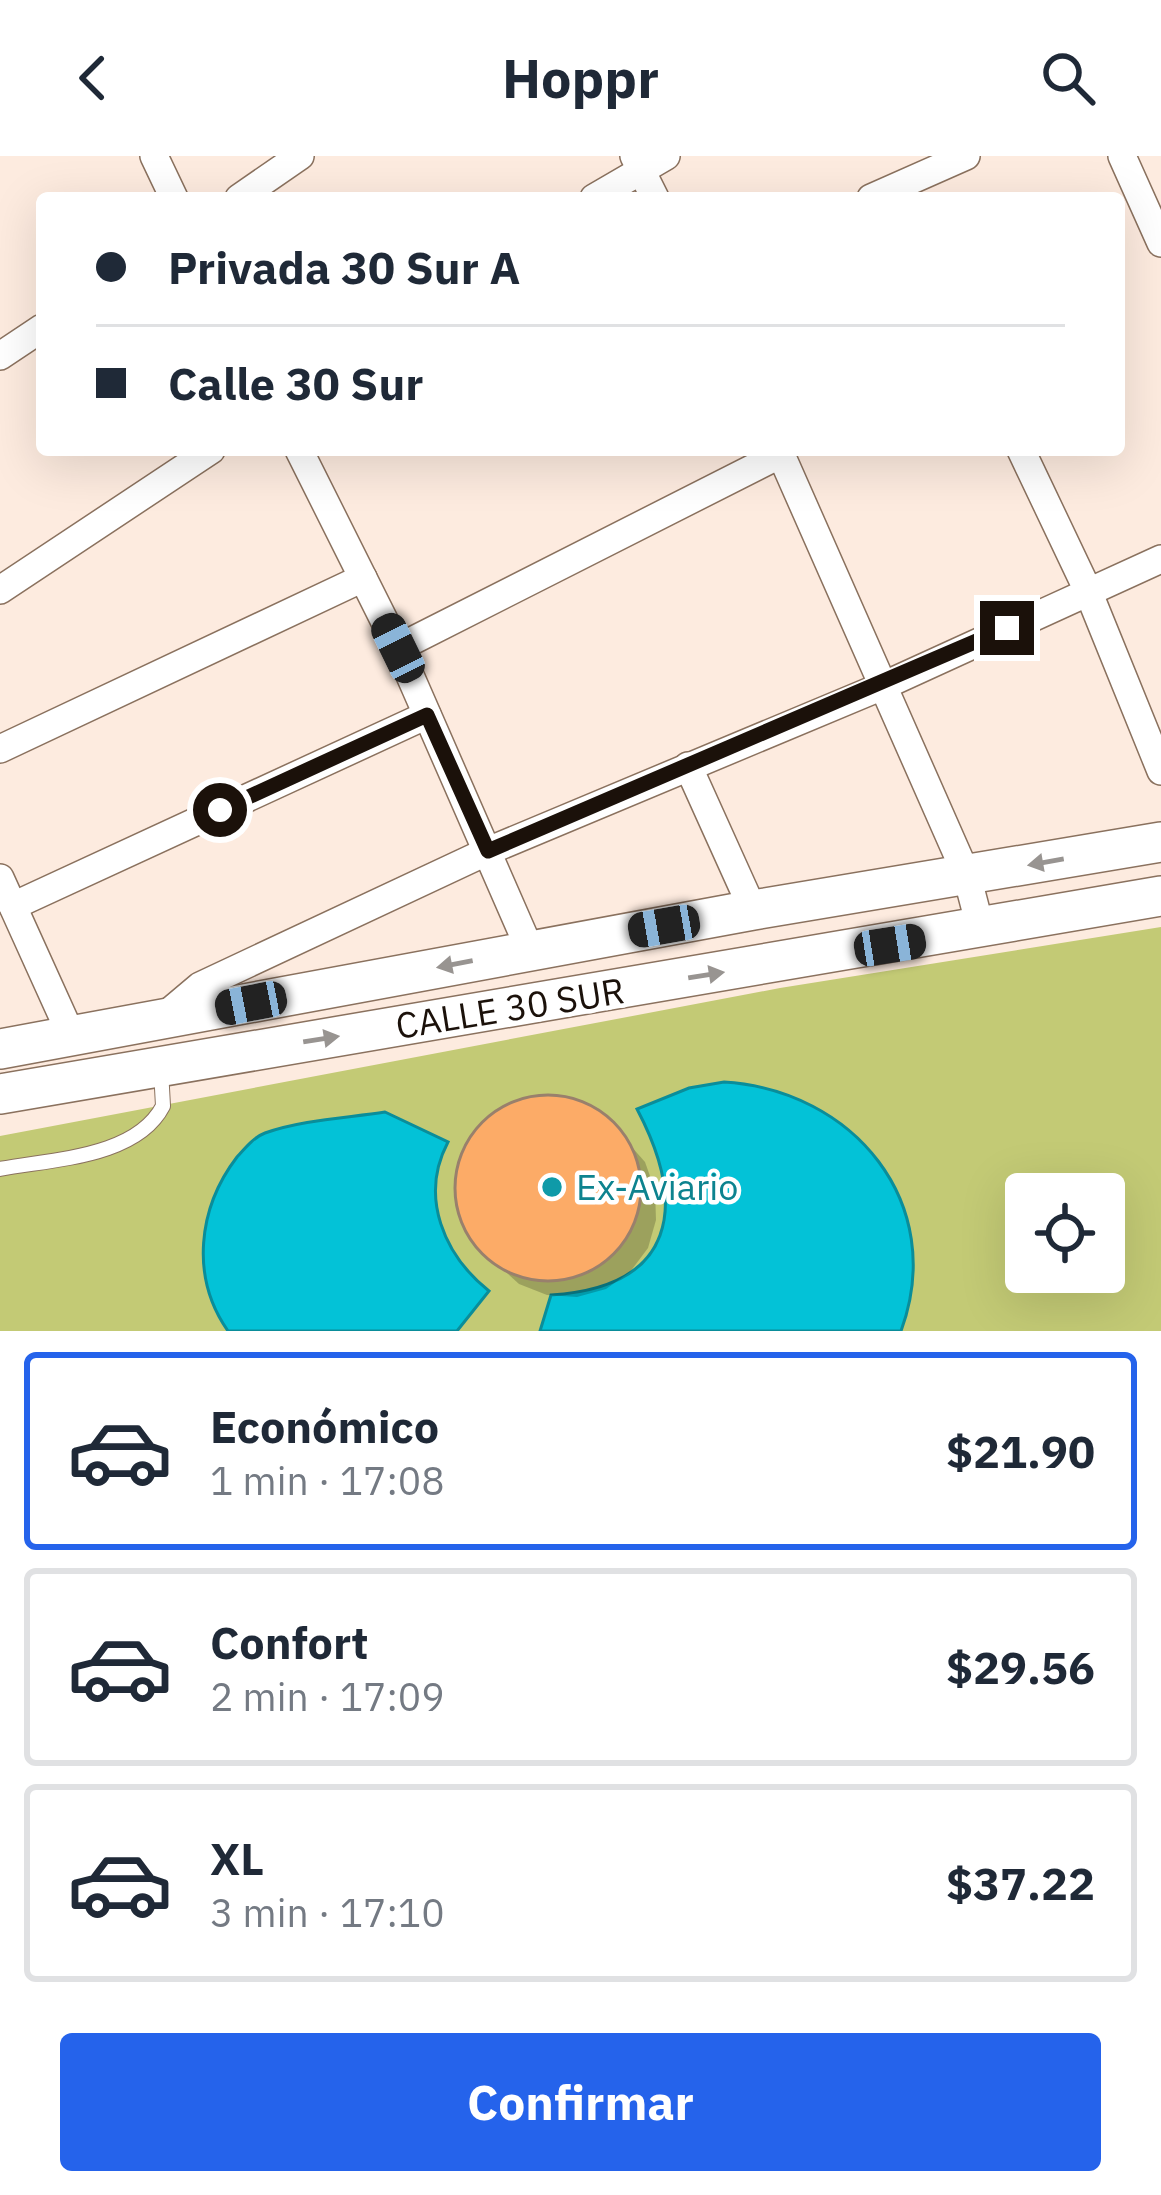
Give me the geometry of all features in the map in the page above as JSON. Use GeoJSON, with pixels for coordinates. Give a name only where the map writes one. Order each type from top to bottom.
{"type":"FeatureCollection","features":[{"type":"Feature","properties":{"kind":"main road","name":"CALLE 30 SUR"},"geometry":{"type":"LineString","coordinates":[[0,1049],[753,910],[1161,842]]}},
{"type":"Feature","properties":{"kind":"main road","name":"CALLE 30 SUR"},"geometry":{"type":"LineString","coordinates":[[0,1094],[1161,896]]}},
{"type":"Feature","properties":{"kind":"street"},"geometry":{"type":"LineString","coordinates":[[154,156],[172,192]]}},
{"type":"Feature","properties":{"kind":"street"},"geometry":{"type":"LineString","coordinates":[[248,192],[300,156]]}},
{"type":"Feature","properties":{"kind":"street"},"geometry":{"type":"LineString","coordinates":[[885,192],[966,156]]}},
{"type":"Feature","properties":{"kind":"street"},"geometry":{"type":"LineString","coordinates":[[1122,156],[1161,243]]}},
{"type":"Feature","properties":{"kind":"street"},"geometry":{"type":"LineString","coordinates":[[602,192],[646,160],[654,192]]}},
{"type":"Feature","properties":{"kind":"street"},"geometry":{"type":"LineString","coordinates":[[0,356],[36,332]]}},
{"type":"Feature","properties":{"kind":"street"},"geometry":{"type":"LineString","coordinates":[[0,590],[202,456]]}},
{"type":"Feature","properties":{"kind":"street"},"geometry":{"type":"LineString","coordinates":[[302,456],[398,648],[530,950]]}},
{"type":"Feature","properties":{"kind":"street"},"geometry":{"type":"LineString","coordinates":[[398,648],[772,456]]}},
{"type":"Feature","properties":{"kind":"street"},"geometry":{"type":"LineString","coordinates":[[782,456],[967,876],[981,930]]}},
{"type":"Feature","properties":{"kind":"street"},"geometry":{"type":"LineString","coordinates":[[1024,456],[1088,590],[1161,771]]}},
{"type":"Feature","properties":{"kind":"street","name":"CALLE 30 SUR"},"geometry":{"type":"LineString","coordinates":[[159,1021],[200,986],[488,851],[885,685],[1161,559]]}},
{"type":"Feature","properties":{"kind":"street"},"geometry":{"type":"LineString","coordinates":[[0,749],[363,578]]}},
{"type":"Feature","properties":{"kind":"street"},"geometry":{"type":"LineString","coordinates":[[13,906],[427,715]]}},
{"type":"Feature","properties":{"kind":"street"},"geometry":{"type":"LineString","coordinates":[[688,766],[753,910]]}},
{"type":"Feature","properties":{"kind":"street"},"geometry":{"type":"LineString","coordinates":[[0,878],[72,1036]]}},
{"type":"Feature","properties":{"kind":"lane"},"geometry":{"type":"LineString","coordinates":[[0,1169],[96,1150],[144,1130],[163,1106],[160,1065]]}},
{"type":"Feature","properties":{"kind":"green space"},"geometry":{"type":"Polygon","coordinates":[[[1161,927],[1161,1331],[0,1331],[0,1136],[780,988],[1161,927]]]}},
{"type":"Feature","properties":{"kind":"water"},"geometry":{"type":"Polygon","coordinates":[[[724,1082],[771,1090],[813,1106],[849,1131],[878,1162],[900,1198],[911,1239],[912,1284],[901,1331],[540,1331],[551,1295],[593,1289],[624,1276],[647,1258],[660,1235],[663,1178],[637,1109],[689,1088],[724,1082]]]}},
{"type":"Feature","properties":{"kind":"water"},"geometry":{"type":"Polygon","coordinates":[[[385,1112],[448,1142],[436,1183],[441,1224],[460,1260],[489,1291],[457,1331],[228,1331],[208,1288],[204,1243],[214,1198],[237,1157],[265,1133],[385,1112]]]}},
{"type":"Feature","properties":{"kind":"building"},"geometry":{"type":"Polygon","coordinates":[[[548,1095],[584,1102],[614,1122],[634,1152],[641,1188],[634,1224],[614,1254],[584,1274],[548,1281],[512,1274],[482,1254],[462,1224],[455,1188],[462,1152],[482,1122],[512,1102],[548,1095]]]}},
{"type":"Feature","properties":{"kind":"place","name":"Ex-Aviario"},"geometry":{"type":"Point","coordinates":[552,1187]}},
{"type":"Feature","properties":{"kind":"route"},"geometry":{"type":"LineString","coordinates":[[220,810],[427,715],[488,851],[885,685],[1007,628]]}}]}
